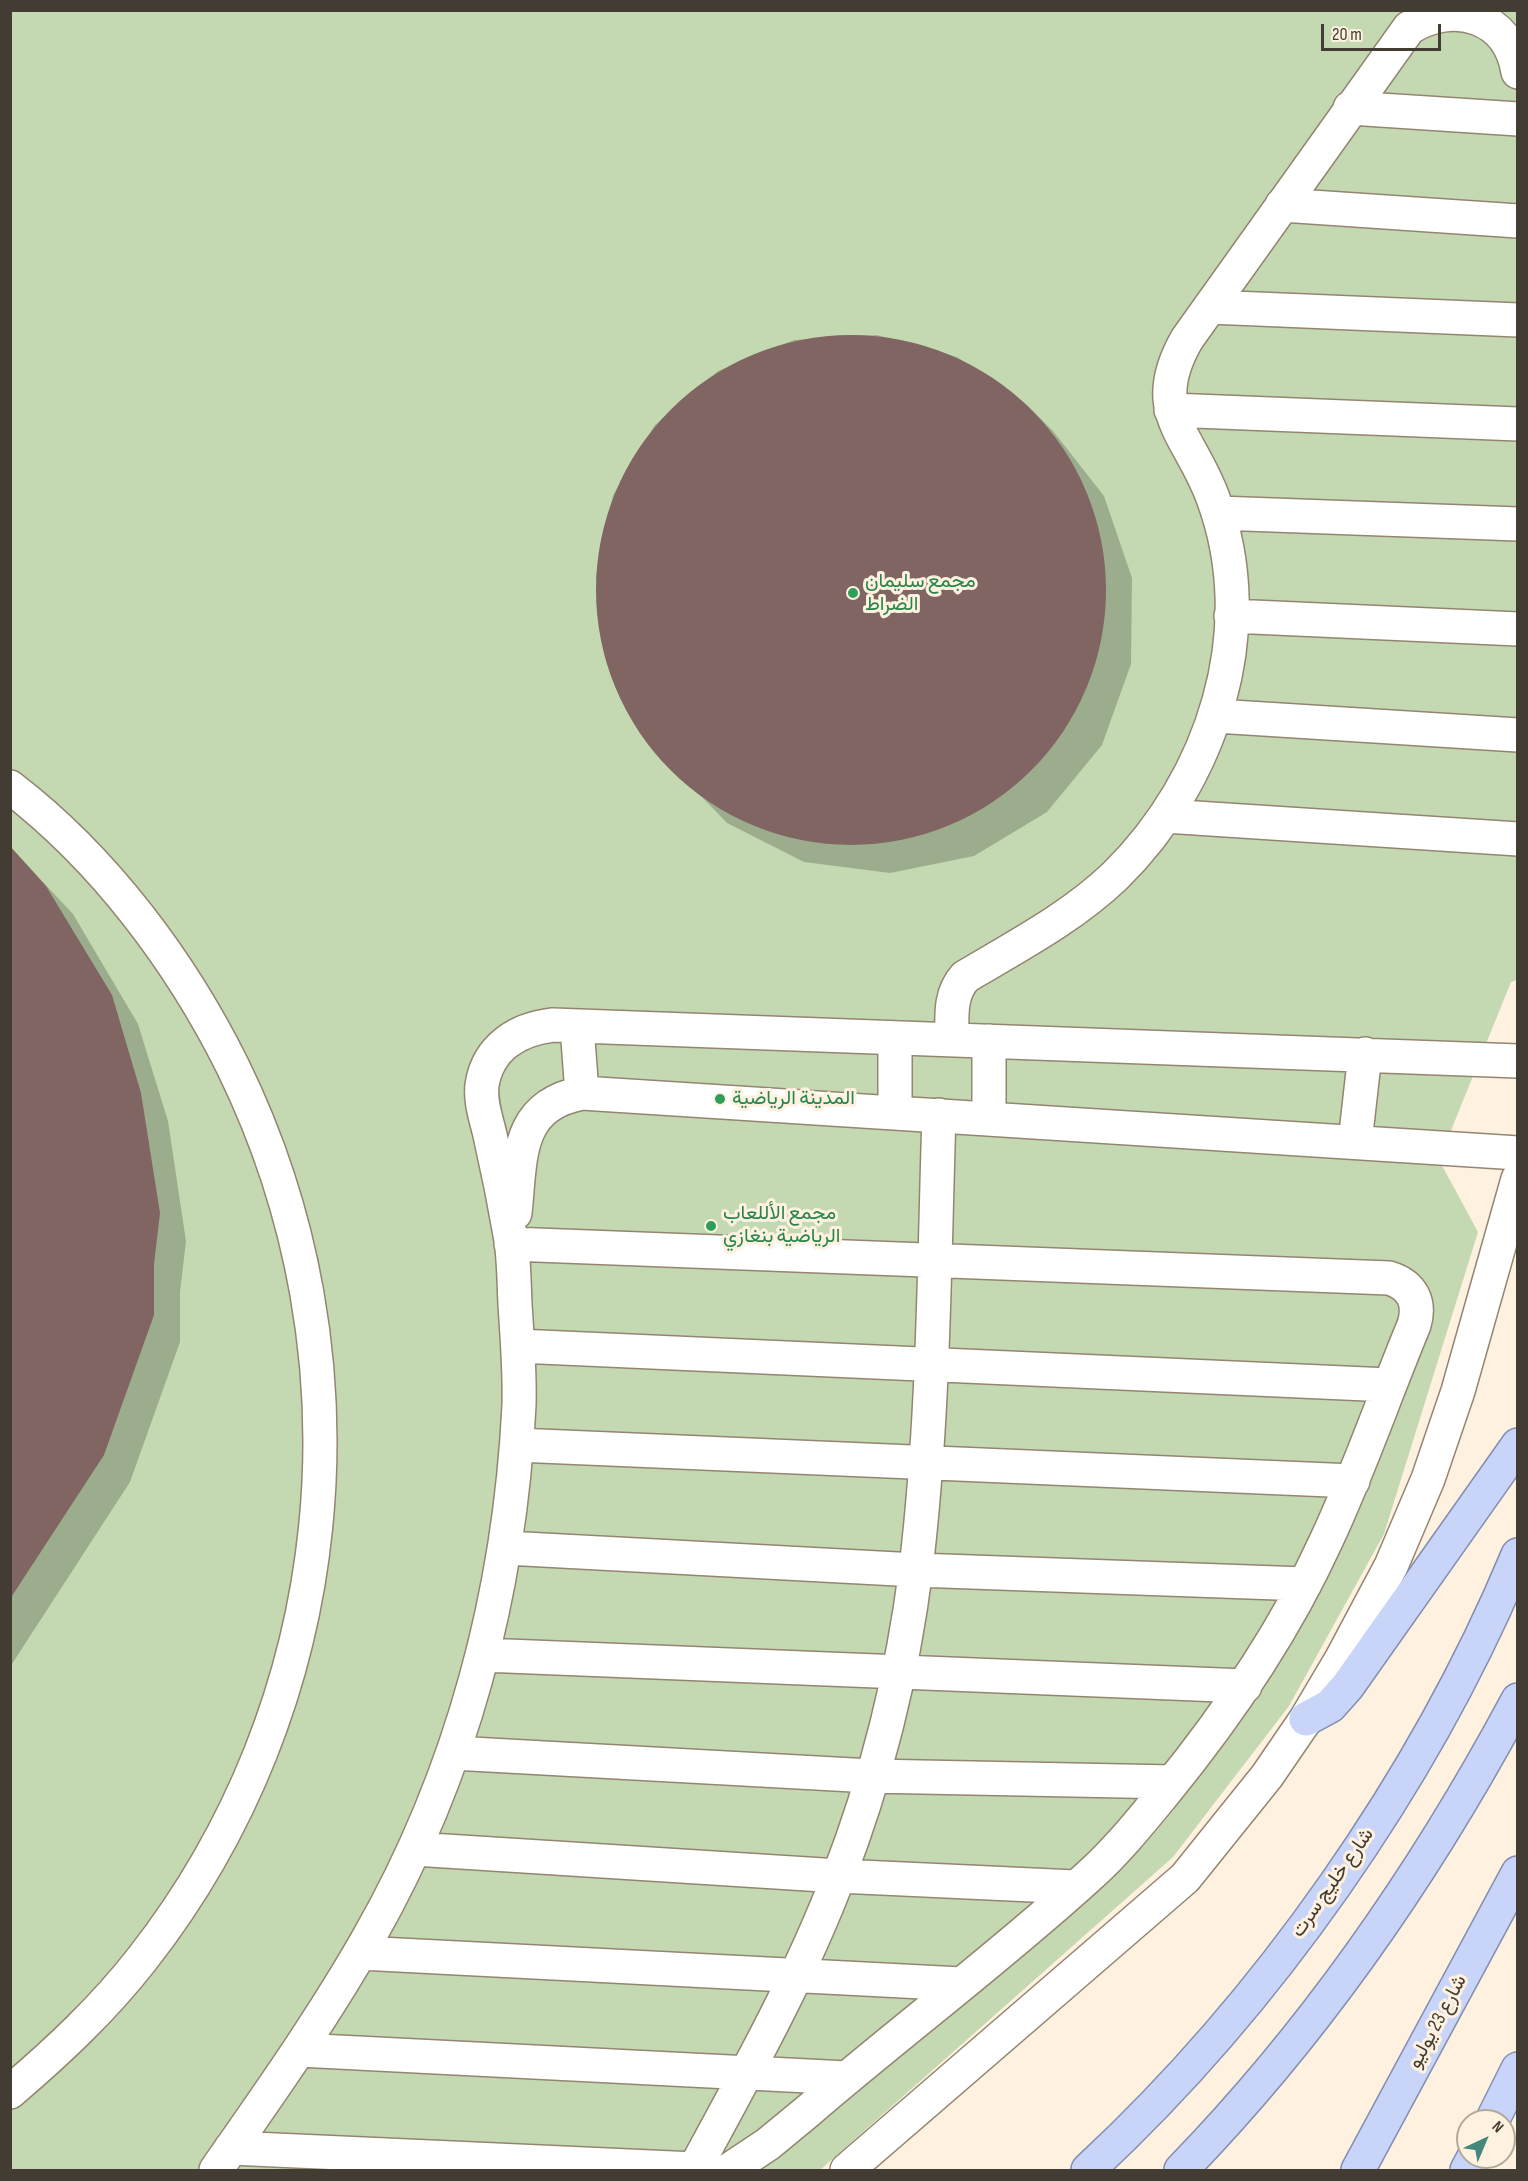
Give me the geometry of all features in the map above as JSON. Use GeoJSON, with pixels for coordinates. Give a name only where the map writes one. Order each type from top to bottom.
{"type":"FeatureCollection","features":[{"type":"Feature","properties":{"kind":"main road"},"geometry":{"type":"LineString","coordinates":[[1306,1719],[1330,1706],[1347,1687],[1518,1445]]}},
{"type":"Feature","properties":{"kind":"main road","name":"شارع خليج سرت"},"geometry":{"type":"LineString","coordinates":[[1088,2170],[1137,2125],[1195,2062],[1326,1898],[1402,1784],[1463,1675],[1518,1555]]}},
{"type":"Feature","properties":{"kind":"main road"},"geometry":{"type":"LineString","coordinates":[[1180,2170],[1285,2051],[1376,1932],[1441,1836],[1518,1700]]}},
{"type":"Feature","properties":{"kind":"main road","name":"شارع 23 يوليو"},"geometry":{"type":"LineString","coordinates":[[1358,2170],[1518,1873]]}},
{"type":"Feature","properties":{"kind":"main road"},"geometry":{"type":"LineString","coordinates":[[1498,2109],[1518,2069]]}},
{"type":"Feature","properties":{"kind":"lane"},"geometry":{"type":"LineString","coordinates":[[952,1040],[952,1005],[958,986],[965,977],[1071,913],[1114,876],[1165,816],[1191,773],[1216,716],[1229,650],[1231,616],[1229,569],[1213,496],[1177,429],[1171,410],[1170,390],[1178,355],[1281,205],[1409,28],[1439,13],[1456,12],[1488,23],[1511,48],[1518,72]]}},
{"type":"Feature","properties":{"kind":"lane"},"geometry":{"type":"LineString","coordinates":[[1350,108],[1518,119]]}},
{"type":"Feature","properties":{"kind":"lane"},"geometry":{"type":"LineString","coordinates":[[1281,205],[1518,221]]}},
{"type":"Feature","properties":{"kind":"lane"},"geometry":{"type":"LineString","coordinates":[[1210,307],[1518,320]]}},
{"type":"Feature","properties":{"kind":"lane"},"geometry":{"type":"LineString","coordinates":[[1171,410],[1518,424]]}},
{"type":"Feature","properties":{"kind":"lane"},"geometry":{"type":"LineString","coordinates":[[1218,513],[1518,524]]}},
{"type":"Feature","properties":{"kind":"lane"},"geometry":{"type":"LineString","coordinates":[[1231,616],[1518,629]]}},
{"type":"Feature","properties":{"kind":"lane"},"geometry":{"type":"LineString","coordinates":[[1216,716],[1518,735]]}},
{"type":"Feature","properties":{"kind":"lane"},"geometry":{"type":"LineString","coordinates":[[10,787],[67,838],[112,885],[152,935],[190,989],[222,1045],[250,1103],[274,1164],[293,1226],[307,1289],[316,1353],[321,1429],[320,1482],[314,1547],[304,1611],[288,1674],[271,1725],[243,1795],[185,1898],[142,1960],[100,2009],[10,2092]]}},
{"type":"Feature","properties":{"kind":"lane"},"geometry":{"type":"LineString","coordinates":[[1165,816],[1518,839]]}},
{"type":"Feature","properties":{"kind":"lane"},"geometry":{"type":"LineString","coordinates":[[224,2159],[299,2050],[360,1953],[414,1849],[453,1753],[483,1655],[506,1548],[517,1445],[519,1391],[511,1244],[482,1101],[487,1068],[494,1054],[520,1033],[545,1026],[577,1026],[1518,1061]]}},
{"type":"Feature","properties":{"kind":"lane"},"geometry":{"type":"LineString","coordinates":[[577,1026],[582,1093]]}},
{"type":"Feature","properties":{"kind":"lane"},"geometry":{"type":"LineString","coordinates":[[895,1038],[895,1113]]}},
{"type":"Feature","properties":{"kind":"lane"},"geometry":{"type":"LineString","coordinates":[[989,1041],[989,1119]]}},
{"type":"Feature","properties":{"kind":"lane"},"geometry":{"type":"LineString","coordinates":[[1354,1142],[1365,1054]]}},
{"type":"Feature","properties":{"kind":"lane"},"geometry":{"type":"LineString","coordinates":[[511,1244],[526,1131],[536,1116],[549,1104],[564,1096],[582,1093],[1518,1153]]}},
{"type":"Feature","properties":{"kind":"lane"},"geometry":{"type":"LineString","coordinates":[[224,2159],[695,2170],[798,1974],[839,1876],[871,1776],[899,1670],[916,1570],[927,1464],[939,1115]]}},
{"type":"Feature","properties":{"kind":"lane"},"geometry":{"type":"LineString","coordinates":[[847,2170],[1185,1878],[1260,1785],[1306,1719],[1341,1660],[1391,1566],[1428,1479],[1458,1391],[1518,1179]]}},
{"type":"Feature","properties":{"kind":"lane"},"geometry":{"type":"LineString","coordinates":[[511,1244],[1389,1278],[1399,1281],[1414,1295],[1417,1315],[1353,1481],[1305,1584],[1245,1686],[1173,1782],[1137,1826],[1076,1887],[768,2144],[729,2170]]}},
{"type":"Feature","properties":{"kind":"lane"},"geometry":{"type":"LineString","coordinates":[[518,1346],[1389,1385]]}},
{"type":"Feature","properties":{"kind":"lane"},"geometry":{"type":"LineString","coordinates":[[517,1445],[1353,1481]]}},
{"type":"Feature","properties":{"kind":"lane"},"geometry":{"type":"LineString","coordinates":[[506,1548],[916,1570],[1305,1584]]}},
{"type":"Feature","properties":{"kind":"lane"},"geometry":{"type":"LineString","coordinates":[[483,1655],[899,1670],[1245,1686]]}},
{"type":"Feature","properties":{"kind":"lane"},"geometry":{"type":"LineString","coordinates":[[453,1753],[871,1776],[1173,1782]]}},
{"type":"Feature","properties":{"kind":"lane"},"geometry":{"type":"LineString","coordinates":[[414,1849],[839,1876],[1076,1887]]}},
{"type":"Feature","properties":{"kind":"lane"},"geometry":{"type":"LineString","coordinates":[[360,1953],[961,1984]]}},
{"type":"Feature","properties":{"kind":"lane"},"geometry":{"type":"LineString","coordinates":[[299,2050],[748,2071],[847,2078]]}},
{"type":"Feature","properties":{"kind":"green space","name":"المدينة الرياضية"},"geometry":{"type":"Polygon","coordinates":[[[11,11],[1517,11],[1517,980],[1511,982],[1439,1160],[1478,1232],[1384,1534],[1289,1706],[1173,1857],[820,2170],[11,2170],[11,11]]]}},
{"type":"Feature","properties":{"kind":"building"},"geometry":{"type":"Polygon","coordinates":[[[851,335],[901,340],[949,354],[993,378],[1031,410],[1063,448],[1087,492],[1101,540],[1106,590],[1101,640],[1087,688],[1063,732],[1031,770],[993,802],[949,826],[901,840],[851,845],[801,840],[753,826],[709,802],[671,770],[639,732],[615,688],[601,640],[596,590],[601,540],[615,492],[639,448],[671,410],[709,378],[753,354],[801,340],[851,335]]]}},
{"type":"Feature","properties":{"kind":"building"},"geometry":{"type":"Polygon","coordinates":[[[10,846],[46,886],[112,995],[141,1093],[160,1213],[154,1264],[154,1315],[104,1455],[10,1599],[10,846]]]}},
{"type":"Feature","properties":{"kind":"place","name":"مجمع سليمان الضراط"},"geometry":{"type":"Point","coordinates":[853,593]}},
{"type":"Feature","properties":{"kind":"place","name":"المدينة الرياضية"},"geometry":{"type":"Point","coordinates":[720,1099]}},
{"type":"Feature","properties":{"kind":"place","name":"مجمع الأللعاب الرياضية بنغازي"},"geometry":{"type":"Point","coordinates":[711,1226]}}]}
